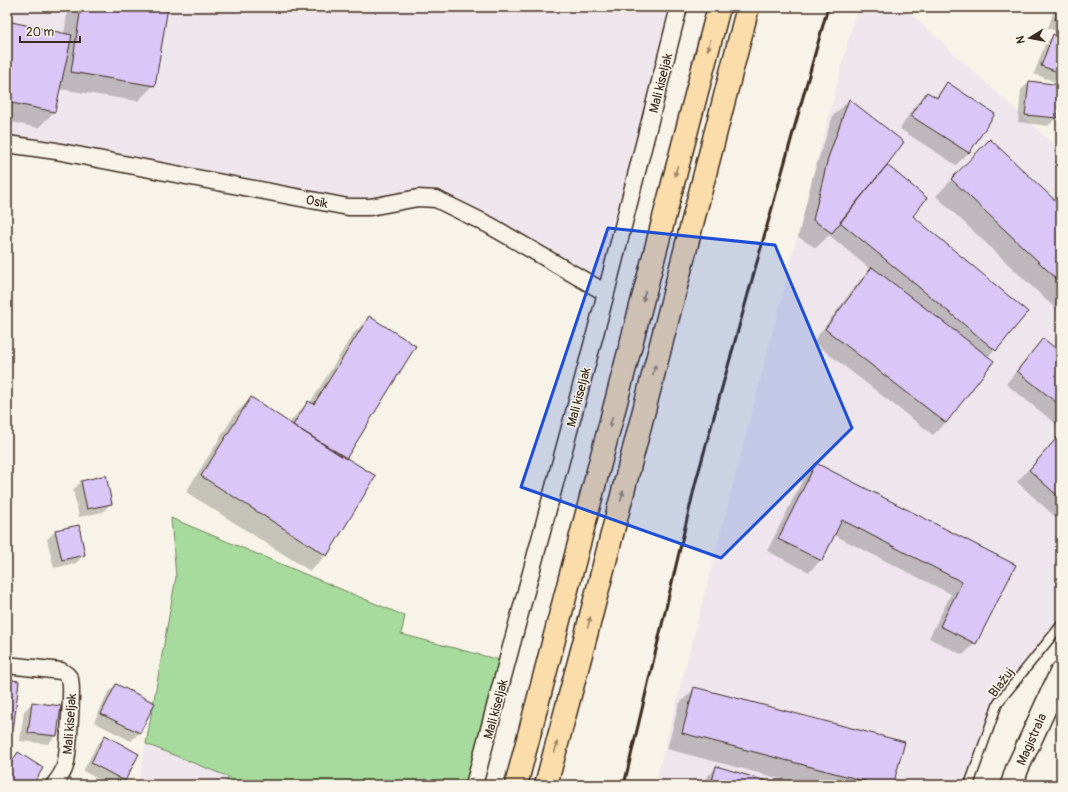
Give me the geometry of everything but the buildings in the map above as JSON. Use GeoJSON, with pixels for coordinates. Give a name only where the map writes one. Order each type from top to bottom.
{"type":"FeatureCollection","features":[{"type":"Feature","properties":{"kind":"highway"},"geometry":{"type":"LineString","coordinates":[[516,785],[719,7]]}},
{"type":"Feature","properties":{"kind":"highway"},"geometry":{"type":"LineString","coordinates":[[546,785],[748,7]]}},
{"type":"Feature","properties":{"kind":"main road","name":"Magistrala"},"geometry":{"type":"LineString","coordinates":[[1012,785],[1017,769],[1061,673]]}},
{"type":"Feature","properties":{"kind":"street","name":"Mali kiseljak"},"geometry":{"type":"LineString","coordinates":[[474,785],[606,293],[679,7]]}},
{"type":"Feature","properties":{"kind":"street","name":"Osik"},"geometry":{"type":"LineString","coordinates":[[7,144],[56,151],[348,208],[370,207],[418,198],[436,199],[489,225],[606,293]]}},
{"type":"Feature","properties":{"kind":"street","name":"Mali kiseljak"},"geometry":{"type":"LineString","coordinates":[[7,665],[61,672],[70,677],[72,690],[67,756],[65,767],[54,785]]}},
{"type":"Feature","properties":{"kind":"lane","name":"Blažuj"},"geometry":{"type":"LineString","coordinates":[[969,785],[998,703],[1061,625]]}},
{"type":"Feature","properties":{"kind":"highlighted area"},"geometry":{"type":"Polygon","coordinates":[[[608,228],[775,245],[852,428],[721,558],[521,487],[608,228]]]}},
{"type":"Feature","properties":{"kind":"shaded area"},"geometry":{"type":"Polygon","coordinates":[[[7,7],[684,7],[606,293],[444,202],[370,207],[7,144],[7,7]]]}},
{"type":"Feature","properties":{"kind":"shaded area"},"geometry":{"type":"Polygon","coordinates":[[[857,7],[903,7],[1061,151],[1061,625],[998,703],[969,785],[655,785],[857,7]]]}},
{"type":"Feature","properties":{"kind":"shaded area"},"geometry":{"type":"Polygon","coordinates":[[[146,744],[229,777],[226,785],[138,785],[146,744]]]}},
{"type":"Feature","properties":{"kind":"green space"},"geometry":{"type":"Polygon","coordinates":[[[171,518],[405,616],[401,634],[507,662],[474,785],[226,785],[229,777],[146,744],[176,577],[171,518]]]}},
{"type":"Feature","properties":{"kind":"railway"},"geometry":{"type":"LineString","coordinates":[[624,785],[696,481],[828,7]]}}]}
